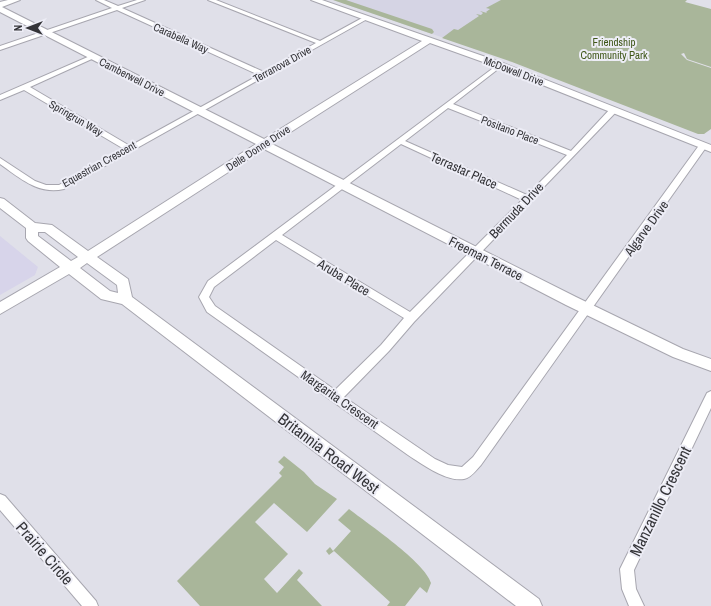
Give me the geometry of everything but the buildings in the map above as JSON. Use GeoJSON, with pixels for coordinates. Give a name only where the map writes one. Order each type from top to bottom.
{"type":"FeatureCollection","features":[{"type":"Feature","properties":{"kind":"street"},"geometry":{"type":"LineString","coordinates":[[0,5],[16,0]]}},
{"type":"Feature","properties":{"kind":"street","name":"Carabella Way"},"geometry":{"type":"LineString","coordinates":[[99,0],[116,9],[263,74]]}},
{"type":"Feature","properties":{"kind":"street"},"geometry":{"type":"LineString","coordinates":[[0,48],[142,0]]}},
{"type":"Feature","properties":{"kind":"street"},"geometry":{"type":"LineString","coordinates":[[211,0],[320,43]]}},
{"type":"Feature","properties":{"kind":"street","name":"McDowell Drive"},"geometry":{"type":"LineString","coordinates":[[315,0],[500,65],[707,147]]}},
{"type":"Feature","properties":{"kind":"street","name":"Camberwell Drive"},"geometry":{"type":"LineString","coordinates":[[0,9],[264,144]]}},
{"type":"Feature","properties":{"kind":"street","name":"Terranova Drive"},"geometry":{"type":"LineString","coordinates":[[198,111],[366,18]]}},
{"type":"Feature","properties":{"kind":"street","name":"Delle Donne Drive"},"geometry":{"type":"LineString","coordinates":[[0,309],[70,268],[429,40]]}},
{"type":"Feature","properties":{"kind":"street"},"geometry":{"type":"LineString","coordinates":[[0,98],[92,57]]}},
{"type":"Feature","properties":{"kind":"street"},"geometry":{"type":"LineString","coordinates":[[344,184],[500,65]]}},
{"type":"Feature","properties":{"kind":"street","name":"Springrun Way"},"geometry":{"type":"LineString","coordinates":[[24,87],[128,148]]}},
{"type":"Feature","properties":{"kind":"street","name":"Positano Place"},"geometry":{"type":"LineString","coordinates":[[448,106],[572,154]]}},
{"type":"Feature","properties":{"kind":"street","name":"Bermuda Drive"},"geometry":{"type":"LineString","coordinates":[[336,397],[614,110]]}},
{"type":"Feature","properties":{"kind":"street","name":"Equestrian Crescent"},"geometry":{"type":"LineString","coordinates":[[0,160],[32,183],[45,188],[61,187],[128,148],[198,111]]}},
{"type":"Feature","properties":{"kind":"street","name":"Terrastar Place"},"geometry":{"type":"LineString","coordinates":[[400,141],[528,199]]}},
{"type":"Feature","properties":{"kind":"street","name":"Freeman Terrace"},"geometry":{"type":"LineString","coordinates":[[264,144],[587,309],[678,353],[711,365]]}},
{"type":"Feature","properties":{"kind":"street","name":"Algarve Drive"},"geometry":{"type":"LineString","coordinates":[[587,309],[707,147]]}},
{"type":"Feature","properties":{"kind":"street","name":"Margarita Crescent"},"geometry":{"type":"LineString","coordinates":[[344,184],[211,284],[204,297],[212,309],[412,451],[440,469],[451,473],[464,473],[477,462],[587,309]]}},
{"type":"Feature","properties":{"kind":"street","name":"Britannia Road West"},"geometry":{"type":"LineString","coordinates":[[0,202],[32,227],[48,228],[123,283],[126,300]]}},
{"type":"Feature","properties":{"kind":"street","name":"Britannia Road West"},"geometry":{"type":"LineString","coordinates":[[32,227],[32,238],[70,268],[106,295],[126,300],[532,606]]}},
{"type":"Feature","properties":{"kind":"street","name":"Aruba Place"},"geometry":{"type":"LineString","coordinates":[[276,236],[412,318]]}},
{"type":"Feature","properties":{"kind":"street","name":"Manzanillo Crescent"},"geometry":{"type":"LineString","coordinates":[[637,606],[630,595],[626,582],[627,569],[711,396]]}},
{"type":"Feature","properties":{"kind":"street","name":"Prairie Circle"},"geometry":{"type":"LineString","coordinates":[[0,500],[91,606]]}},
{"type":"Feature","properties":{"kind":"shaded area"},"geometry":{"type":"Polygon","coordinates":[[[333,0],[507,0],[447,39],[333,0]]]}},
{"type":"Feature","properties":{"kind":"shaded area"},"geometry":{"type":"Polygon","coordinates":[[[0,236],[38,267],[35,275],[0,295],[0,236]]]}},
{"type":"Feature","properties":{"kind":"green space"},"geometry":{"type":"Polygon","coordinates":[[[333,0],[346,0],[432,29],[434,32],[432,34],[333,0]]]}},
{"type":"Feature","properties":{"kind":"green space","name":"Friendship Community Park"},"geometry":{"type":"Polygon","coordinates":[[[501,0],[687,0],[685,2],[711,9],[711,67],[687,59],[684,53],[681,54],[687,60],[711,68],[711,129],[704,134],[698,134],[512,62],[442,38],[454,29],[458,30],[479,16],[476,14],[481,15],[483,13],[480,11],[487,13],[486,12],[490,9],[486,8],[501,0]]]}},
{"type":"Feature","properties":{"kind":"green space"},"geometry":{"type":"Polygon","coordinates":[[[284,456],[304,472],[315,484],[337,499],[307,532],[274,503],[255,522],[288,554],[264,579],[277,593],[299,569],[303,573],[297,580],[322,606],[200,606],[177,581],[282,476],[279,473],[284,467],[278,462],[284,456]]]}},
{"type":"Feature","properties":{"kind":"green space"},"geometry":{"type":"Polygon","coordinates":[[[349,509],[407,554],[427,574],[431,583],[427,593],[420,587],[405,606],[387,606],[390,602],[334,551],[329,555],[326,551],[330,547],[333,551],[351,531],[338,520],[349,509]]]}}]}
